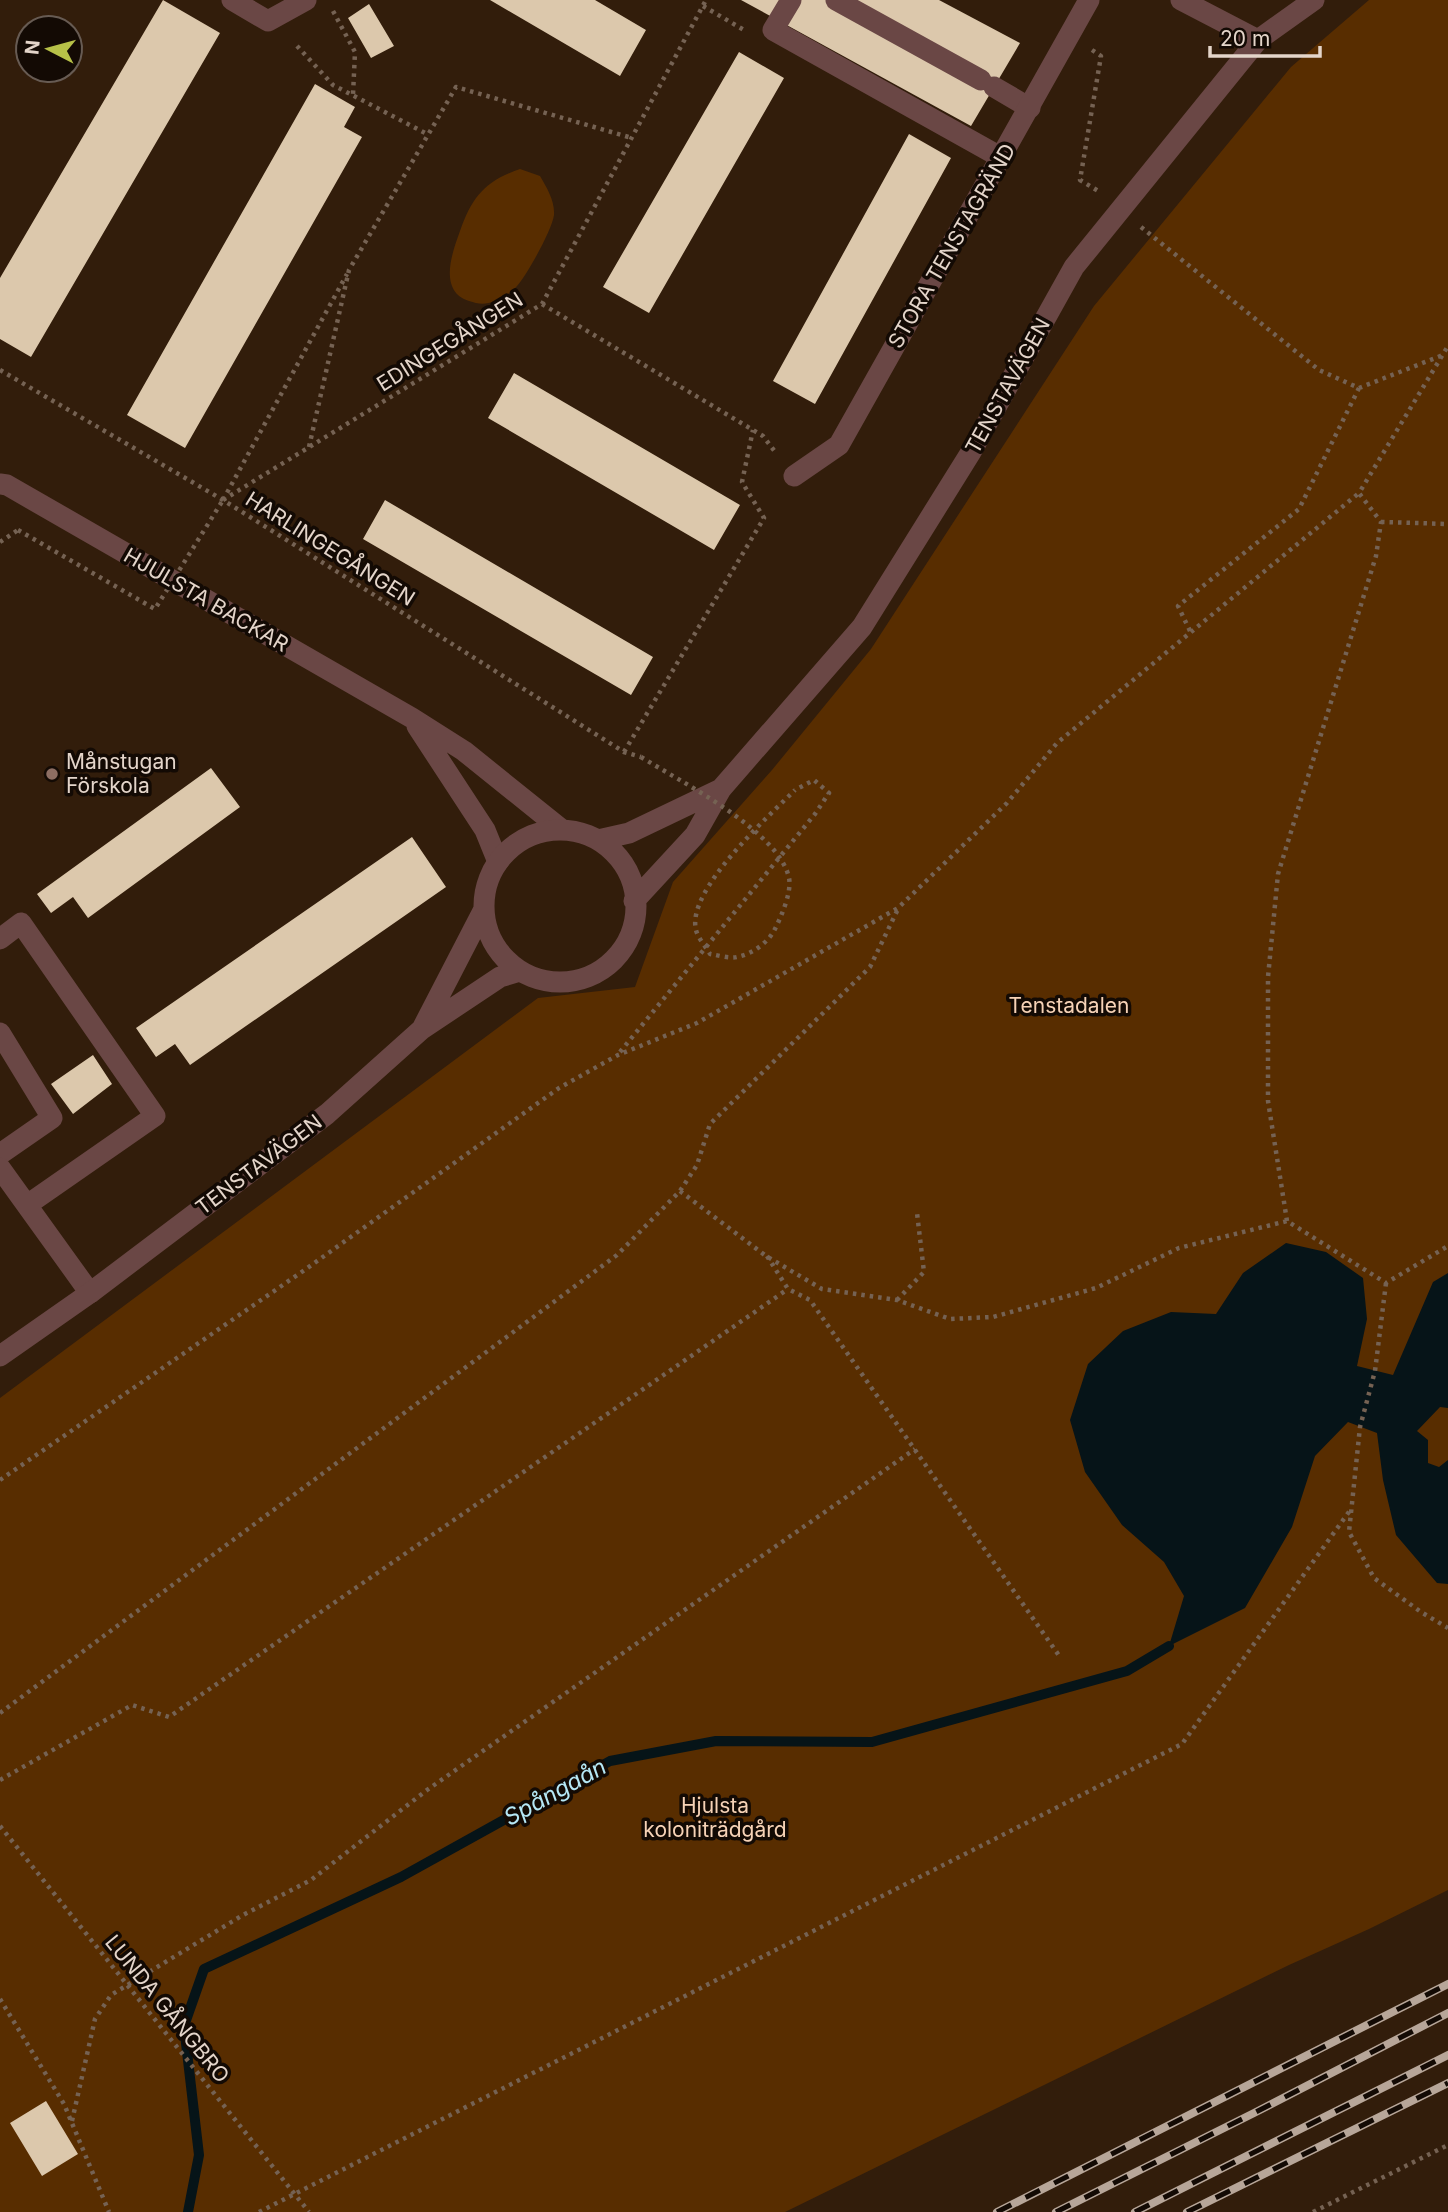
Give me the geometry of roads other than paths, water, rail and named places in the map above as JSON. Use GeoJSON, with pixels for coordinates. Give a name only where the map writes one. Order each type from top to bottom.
{"type":"FeatureCollection","features":[{"type":"Feature","properties":{"kind":"street"},"geometry":{"type":"LineString","coordinates":[[232,0],[268,21],[306,0]]}},
{"type":"Feature","properties":{"kind":"street"},"geometry":{"type":"LineString","coordinates":[[791,0],[773,30],[1002,158]]}},
{"type":"Feature","properties":{"kind":"street"},"geometry":{"type":"LineString","coordinates":[[836,0],[1030,108]]}},
{"type":"Feature","properties":{"kind":"street","name":"STORA TENSTAGRÄND"},"geometry":{"type":"LineString","coordinates":[[794,476],[839,445],[1089,0]]}},
{"type":"Feature","properties":{"kind":"street"},"geometry":{"type":"LineString","coordinates":[[1181,0],[1258,40]]}},
{"type":"Feature","properties":{"kind":"street","name":"TENSTAVÄGEN"},"geometry":{"type":"LineString","coordinates":[[634,901],[695,835],[721,789],[862,627],[971,452],[1074,267],[1258,40],[1314,0]]}},
{"type":"Feature","properties":{"kind":"street","name":"HJULSTA BACKAR"},"geometry":{"type":"LineString","coordinates":[[3,487],[412,718],[464,751],[561,829]]}},
{"type":"Feature","properties":{"kind":"street","name":"HJULSTA BACKAR"},"geometry":{"type":"LineString","coordinates":[[412,718],[485,830],[498,862]]}},
{"type":"Feature","properties":{"kind":"street","name":"TENSTAVÄGEN"},"geometry":{"type":"LineString","coordinates":[[598,840],[628,833],[721,789]]}},
{"type":"Feature","properties":{"kind":"street","name":"TENSTAVÄGEN"},"geometry":{"type":"LineString","coordinates":[[561,829],[585,833],[598,840],[607,845],[624,863],[629,874],[635,919],[631,937],[616,959],[595,974],[570,982],[544,981],[520,971],[501,955],[489,933],[484,909],[487,885],[498,862],[514,845],[537,833],[561,829]]}},
{"type":"Feature","properties":{"kind":"street","name":"TENSTAVÄGEN"},"geometry":{"type":"LineString","coordinates":[[422,1029],[484,909]]}},
{"type":"Feature","properties":{"kind":"street"},"geometry":{"type":"LineString","coordinates":[[0,939],[21,923],[155,1116],[27,1205]]}},
{"type":"Feature","properties":{"kind":"street","name":"TENSTAVÄGEN"},"geometry":{"type":"LineString","coordinates":[[0,1356],[90,1293],[327,1114],[422,1029],[500,977],[520,971]]}},
{"type":"Feature","properties":{"kind":"street"},"geometry":{"type":"LineString","coordinates":[[0,1033],[52,1118],[0,1154]]}},
{"type":"Feature","properties":{"kind":"street"},"geometry":{"type":"LineString","coordinates":[[0,1168],[90,1293]]}},
{"type":"Feature","properties":{"kind":"waterway","name":"Spångaån"},"geometry":{"type":"LineString","coordinates":[[188,2212],[199,2155],[184,2026],[204,1969],[401,1877],[610,1761],[716,1741],[872,1742],[1127,1671],[1169,1646]]}},
{"type":"Feature","properties":{"kind":"railway"},"geometry":{"type":"LineString","coordinates":[[997,2212],[1448,1984]]}},
{"type":"Feature","properties":{"kind":"railway"},"geometry":{"type":"LineString","coordinates":[[1056,2212],[1448,2013]]}},
{"type":"Feature","properties":{"kind":"railway"},"geometry":{"type":"LineString","coordinates":[[1135,2212],[1448,2055]]}},
{"type":"Feature","properties":{"kind":"railway"},"geometry":{"type":"LineString","coordinates":[[1187,2212],[1448,2083]]}},
{"type":"Feature","properties":{"kind":"place","name":"Månstugan Förskola"},"geometry":{"type":"Point","coordinates":[52,774]}},
{"type":"Feature","properties":{"kind":"park label","name":"Tenstadalen"},"geometry":{"type":"Point","coordinates":[1069,1006]}},
{"type":"Feature","properties":{"kind":"park label","name":"Hjulsta koloniträdgård"},"geometry":{"type":"Point","coordinates":[715,1818]}}]}
